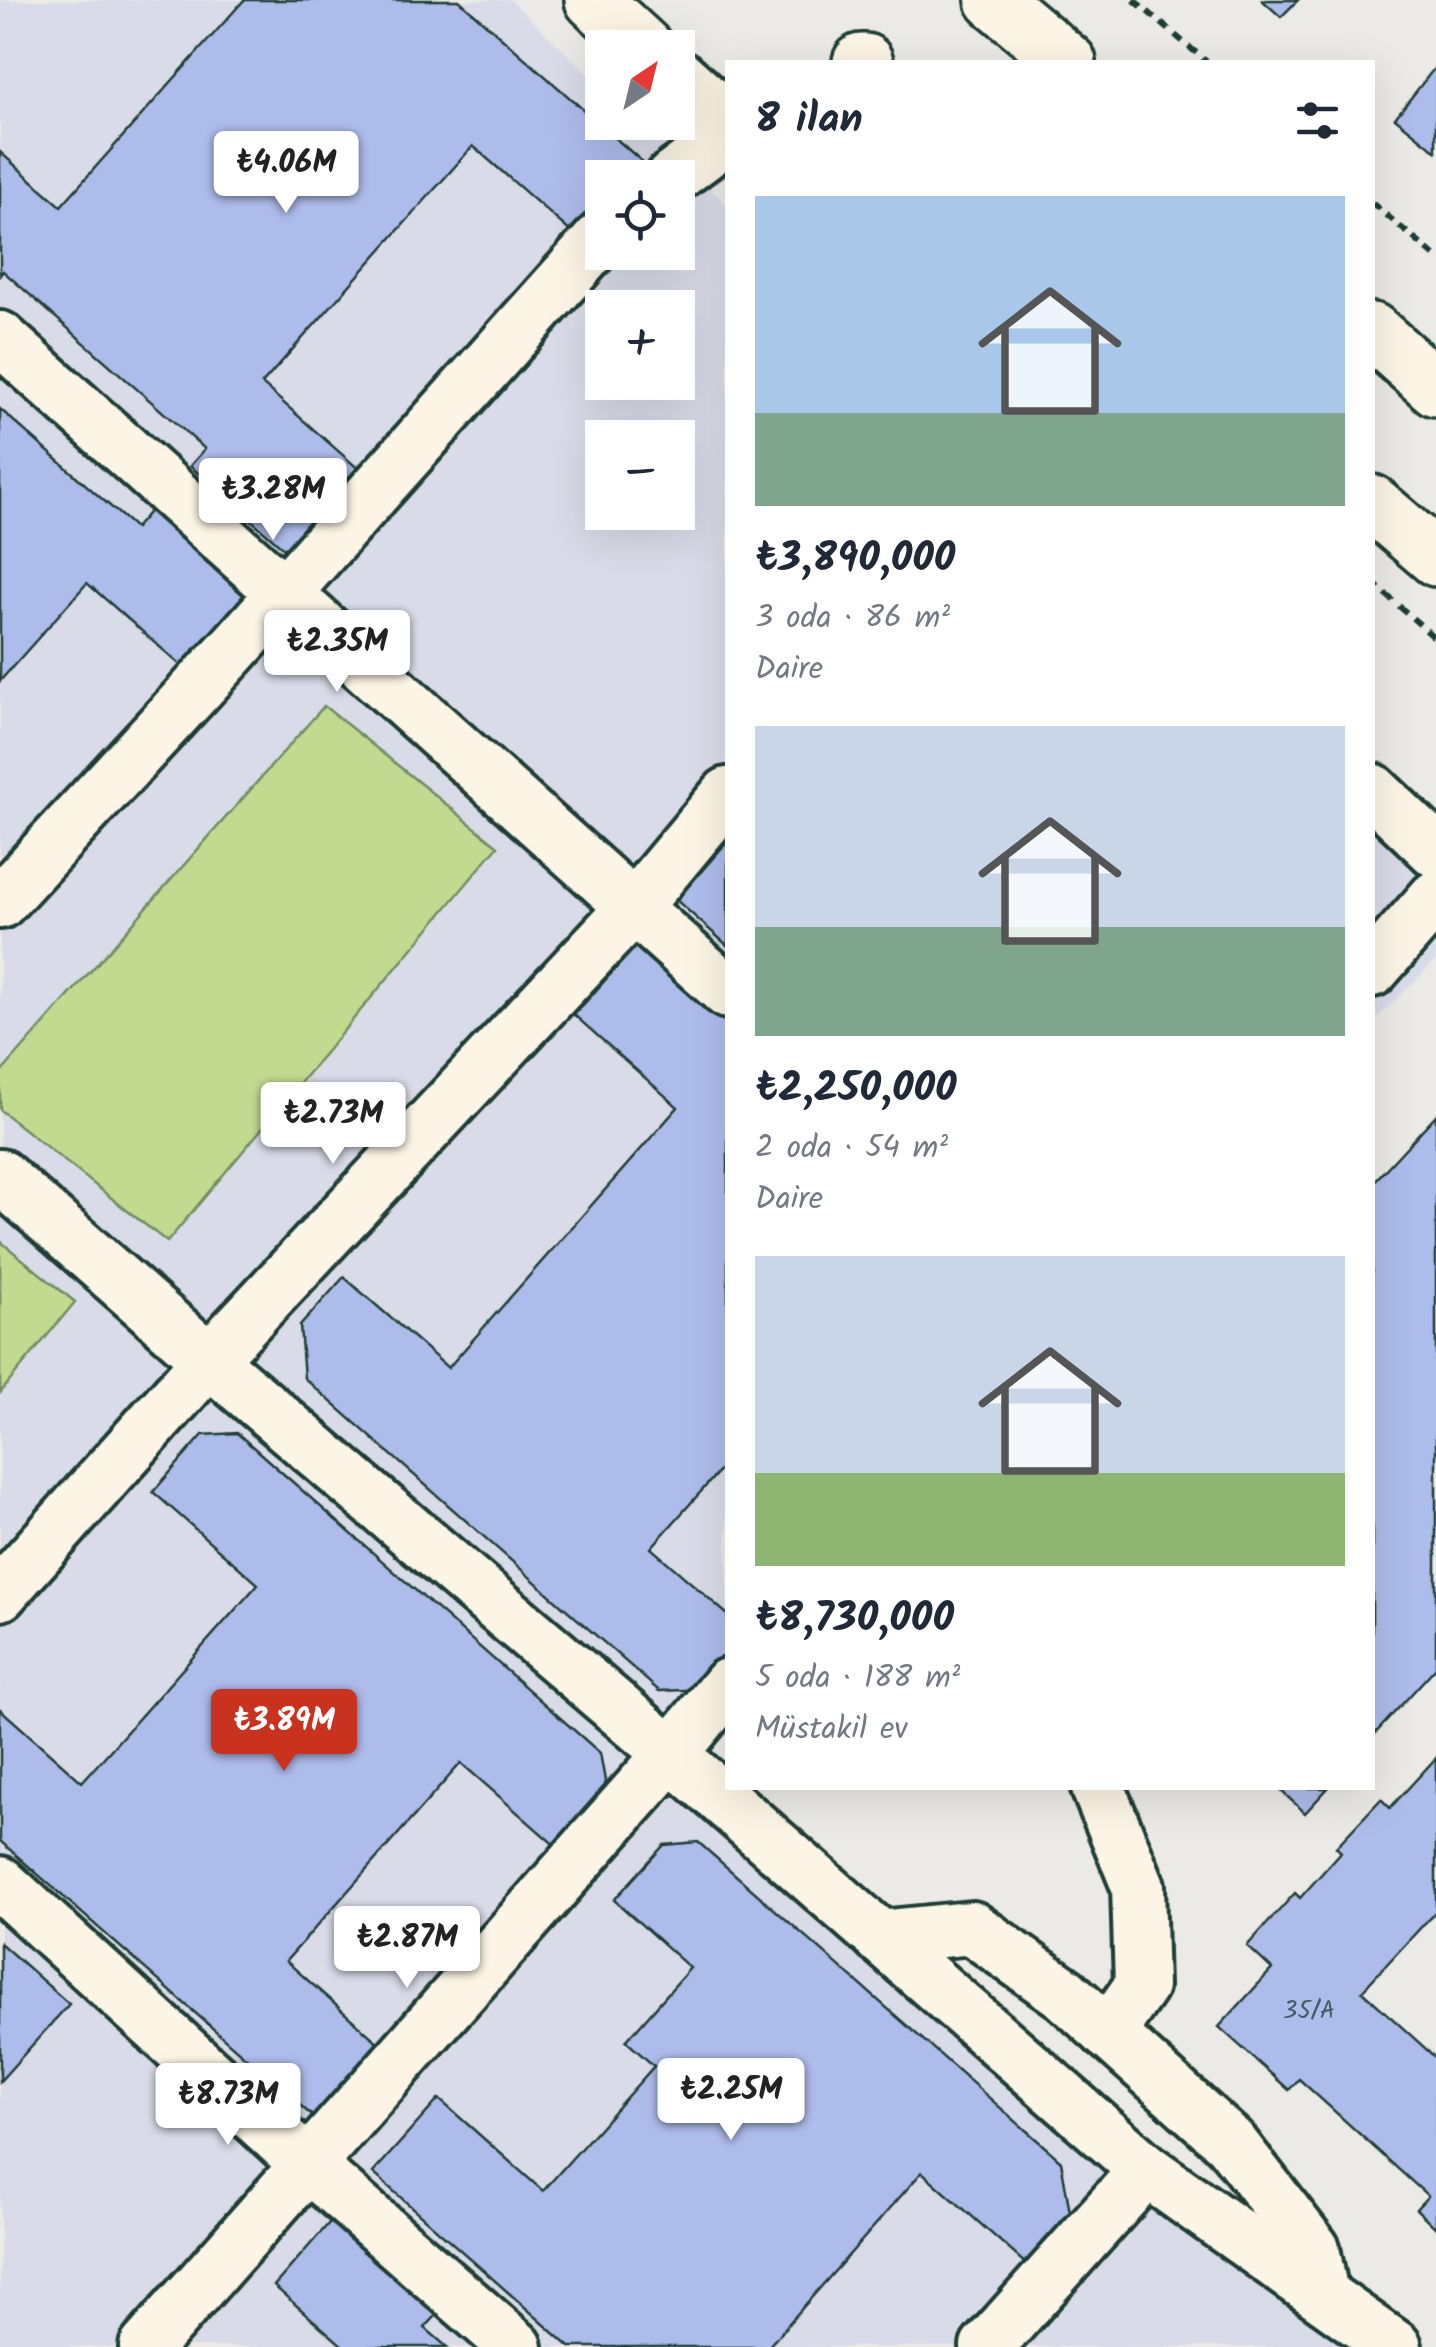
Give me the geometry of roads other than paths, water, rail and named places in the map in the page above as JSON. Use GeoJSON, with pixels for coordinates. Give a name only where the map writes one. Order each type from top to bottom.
{"type":"FeatureCollection","features":[{"type":"Feature","properties":{"kind":"main road"},"geometry":{"type":"LineString","coordinates":[[593,0],[626,30]]}},
{"type":"Feature","properties":{"kind":"main road"},"geometry":{"type":"LineString","coordinates":[[1002,3],[1066,60]]}},
{"type":"Feature","properties":{"kind":"main road"},"geometry":{"type":"LineString","coordinates":[[695,92],[725,119]]}},
{"type":"Feature","properties":{"kind":"main road"},"geometry":{"type":"LineString","coordinates":[[1375,334],[1436,388]]}},
{"type":"Feature","properties":{"kind":"main road"},"geometry":{"type":"LineString","coordinates":[[1375,506],[1436,558]]}},
{"type":"Feature","properties":{"kind":"street"},"geometry":{"type":"LineString","coordinates":[[695,161],[725,138]]}},
{"type":"Feature","properties":{"kind":"street"},"geometry":{"type":"LineString","coordinates":[[0,902],[585,256]]}},
{"type":"Feature","properties":{"kind":"street"},"geometry":{"type":"LineString","coordinates":[[0,338],[725,989]]}},
{"type":"Feature","properties":{"kind":"street"},"geometry":{"type":"LineString","coordinates":[[1375,793],[1436,852]]}},
{"type":"Feature","properties":{"kind":"street"},"geometry":{"type":"LineString","coordinates":[[0,1594],[210,1360],[632,908],[725,798]]}},
{"type":"Feature","properties":{"kind":"street"},"geometry":{"type":"LineString","coordinates":[[1375,967],[1436,897]]}},
{"type":"Feature","properties":{"kind":"street"},"geometry":{"type":"LineString","coordinates":[[0,1176],[671,1754],[1146,2170],[1395,2343]]}},
{"type":"Feature","properties":{"kind":"street"},"geometry":{"type":"LineString","coordinates":[[146,2347],[725,1689]]}},
{"type":"Feature","properties":{"kind":"street"},"geometry":{"type":"LineString","coordinates":[[1099,1790],[1138,1886],[1141,1986],[1108,2032]]}},
{"type":"Feature","properties":{"kind":"street"},"geometry":{"type":"LineString","coordinates":[[0,1883],[308,2166],[516,2347]]}},
{"type":"Feature","properties":{"kind":"street"},"geometry":{"type":"LineString","coordinates":[[879,1937],[972,1928],[1065,1994],[1230,2142],[1314,2250],[1322,2294]]}},
{"type":"Feature","properties":{"kind":"street"},"geometry":{"type":"LineString","coordinates":[[987,2347],[1146,2170]]}}]}
